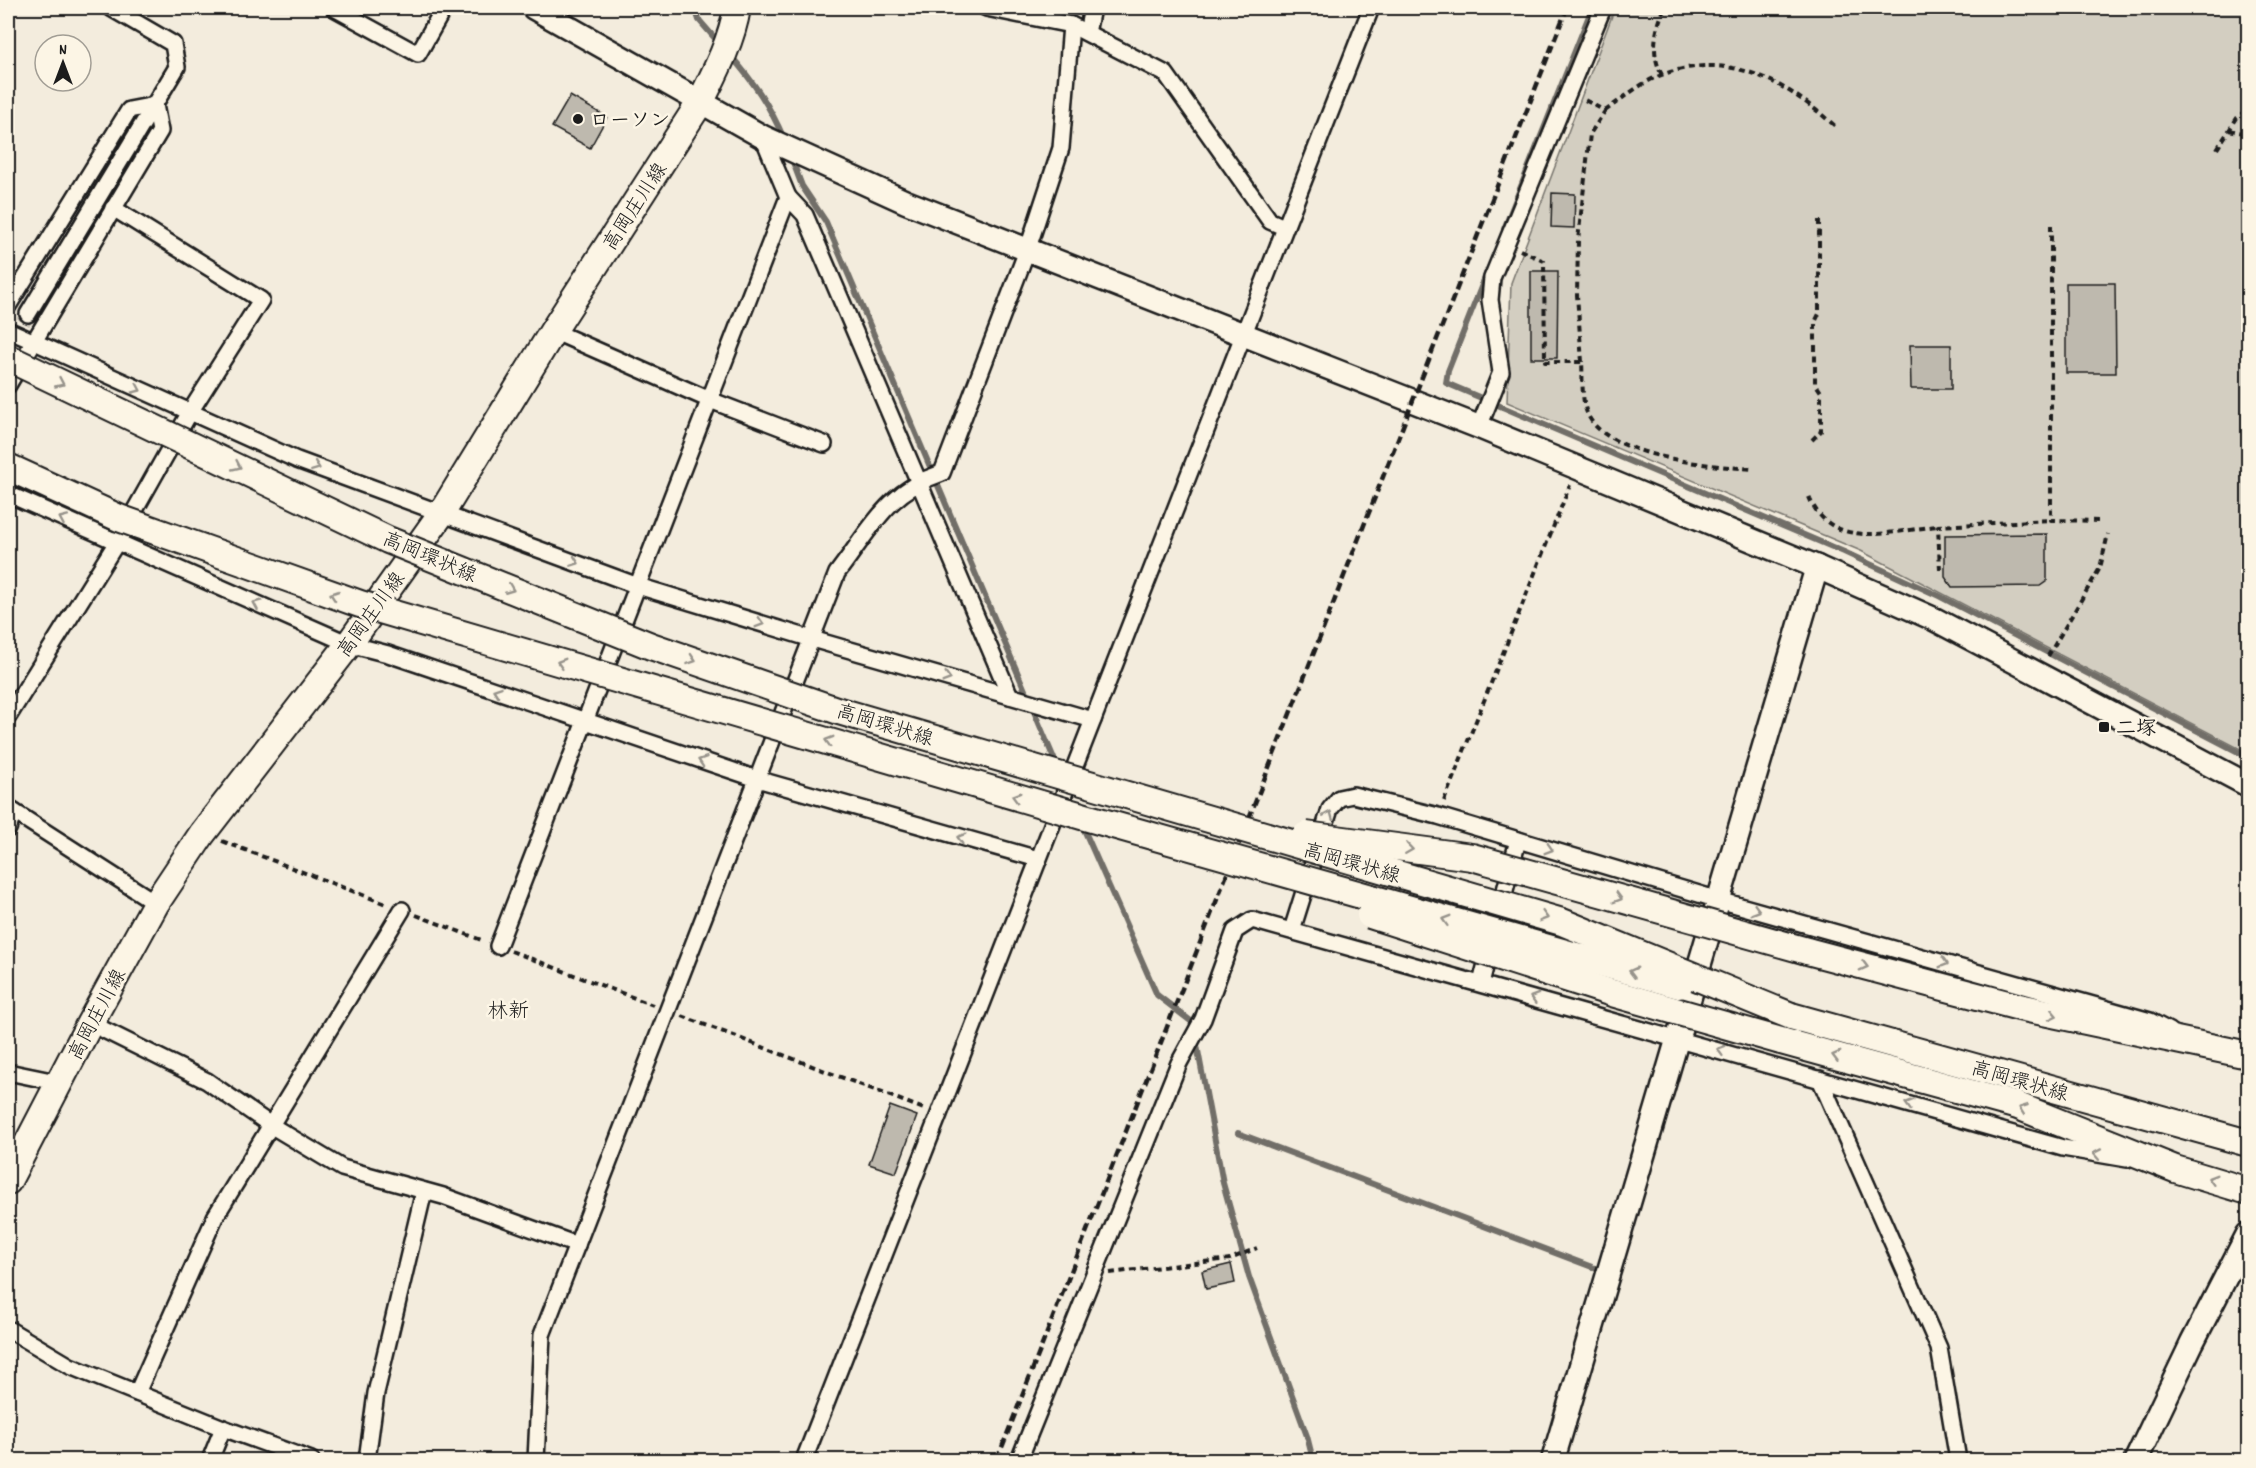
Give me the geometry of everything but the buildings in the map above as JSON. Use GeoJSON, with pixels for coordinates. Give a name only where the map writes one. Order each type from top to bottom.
{"type":"FeatureCollection","features":[{"type":"Feature","properties":{"kind":"main road","name":"高岡庄川線"},"geometry":{"type":"LineString","coordinates":[[8,1181],[61,1083],[90,1023],[156,903],[202,834],[349,644],[441,514],[553,331],[701,101],[717,71],[737,8]]}},
{"type":"Feature","properties":{"kind":"main road","name":"高岡環状線"},"geometry":{"type":"LineString","coordinates":[[8,345],[388,540],[651,646],[839,711],[1562,922],[1791,1016]]}},
{"type":"Feature","properties":{"kind":"main road","name":"高岡環状線"},"geometry":{"type":"LineString","coordinates":[[8,466],[119,518],[360,604],[1092,819],[2248,1143]]}},
{"type":"Feature","properties":{"kind":"main road"},"geometry":{"type":"LineString","coordinates":[[1092,819],[1448,942],[1612,993],[2018,1106],[2175,1169],[2248,1191]]}},
{"type":"Feature","properties":{"kind":"main road"},"geometry":{"type":"LineString","coordinates":[[1226,824],[1472,857],[1807,951],[2019,1007],[2248,1055]]}},
{"type":"Feature","properties":{"kind":"main road"},"geometry":{"type":"LineString","coordinates":[[2205,1047],[2248,1072]]}},
{"type":"Feature","properties":{"kind":"street"},"geometry":{"type":"LineString","coordinates":[[28,314],[177,67],[172,44],[111,8]]}},
{"type":"Feature","properties":{"kind":"street"},"geometry":{"type":"LineString","coordinates":[[334,8],[418,54],[444,8]]}},
{"type":"Feature","properties":{"kind":"street"},"geometry":{"type":"LineString","coordinates":[[534,8],[770,140],[816,162],[906,202],[1479,427],[1817,567],[1934,619],[2248,785]]}},
{"type":"Feature","properties":{"kind":"street"},"geometry":{"type":"LineString","coordinates":[[986,8],[1071,25],[1166,74],[1270,221],[1284,226]]}},
{"type":"Feature","properties":{"kind":"street"},"geometry":{"type":"LineString","coordinates":[[1087,33],[1092,8]]}},
{"type":"Feature","properties":{"kind":"street"},"geometry":{"type":"LineString","coordinates":[[804,1461],[1371,8]]}},
{"type":"Feature","properties":{"kind":"street"},"geometry":{"type":"LineString","coordinates":[[1479,427],[1501,372],[1490,300],[1492,278],[1603,8]]}},
{"type":"Feature","properties":{"kind":"street"},"geometry":{"type":"LineString","coordinates":[[536,1461],[542,1335],[837,573],[894,497],[922,480],[942,473],[1028,248],[1061,148],[1071,25]]}},
{"type":"Feature","properties":{"kind":"street"},"geometry":{"type":"LineString","coordinates":[[8,385],[160,131],[154,105]]}},
{"type":"Feature","properties":{"kind":"street"},"geometry":{"type":"LineString","coordinates":[[8,306],[129,110],[154,105]]}},
{"type":"Feature","properties":{"kind":"street"},"geometry":{"type":"LineString","coordinates":[[770,140],[788,197],[805,215],[922,480],[1010,696]]}},
{"type":"Feature","properties":{"kind":"street"},"geometry":{"type":"LineString","coordinates":[[498,946],[788,197]]}},
{"type":"Feature","properties":{"kind":"street"},"geometry":{"type":"LineString","coordinates":[[8,717],[117,543],[190,412],[261,300],[113,208]]}},
{"type":"Feature","properties":{"kind":"street"},"geometry":{"type":"LineString","coordinates":[[553,331],[711,400],[824,444]]}},
{"type":"Feature","properties":{"kind":"street"},"geometry":{"type":"LineString","coordinates":[[8,345],[32,342],[297,460],[638,586],[1093,720]]}},
{"type":"Feature","properties":{"kind":"street"},"geometry":{"type":"LineString","coordinates":[[8,494],[349,644],[388,654],[757,779],[1038,859]]}},
{"type":"Feature","properties":{"kind":"street"},"geometry":{"type":"LineString","coordinates":[[1553,1461],[1817,567]]}},
{"type":"Feature","properties":{"kind":"street"},"geometry":{"type":"LineString","coordinates":[[1292,930],[1330,809],[1339,798],[1353,795],[1438,816],[1719,900],[2150,1021],[2205,1047]]}},
{"type":"Feature","properties":{"kind":"street"},"geometry":{"type":"LineString","coordinates":[[8,829],[11,810],[156,903]]}},
{"type":"Feature","properties":{"kind":"street"},"geometry":{"type":"LineString","coordinates":[[1481,983],[1518,840]]}},
{"type":"Feature","properties":{"kind":"street"},"geometry":{"type":"LineString","coordinates":[[137,1393],[214,1217],[272,1126],[402,910]]}},
{"type":"Feature","properties":{"kind":"street"},"geometry":{"type":"LineString","coordinates":[[1019,1461],[1179,1063],[1203,1019],[1235,931],[1252,920],[1679,1038],[2063,1148],[2175,1169]]}},
{"type":"Feature","properties":{"kind":"street"},"geometry":{"type":"LineString","coordinates":[[90,1023],[207,1081],[272,1126],[342,1168],[424,1191],[577,1245]]}},
{"type":"Feature","properties":{"kind":"street"},"geometry":{"type":"LineString","coordinates":[[8,1072],[61,1083]]}},
{"type":"Feature","properties":{"kind":"street"},"geometry":{"type":"LineString","coordinates":[[1820,1079],[1939,1348],[1958,1461]]}},
{"type":"Feature","properties":{"kind":"street"},"geometry":{"type":"LineString","coordinates":[[367,1461],[376,1393],[424,1191]]}},
{"type":"Feature","properties":{"kind":"street"},"geometry":{"type":"LineString","coordinates":[[2136,1461],[2192,1343],[2248,1234]]}},
{"type":"Feature","properties":{"kind":"street"},"geometry":{"type":"LineString","coordinates":[[8,1329],[70,1366],[311,1461]]}},
{"type":"Feature","properties":{"kind":"street"},"geometry":{"type":"LineString","coordinates":[[210,1461],[223,1428]]}},
{"type":"Feature","properties":{"kind":"path"},"geometry":{"type":"LineString","coordinates":[[1662,75],[1658,68],[1655,40],[1665,8]]}},
{"type":"Feature","properties":{"kind":"path"},"geometry":{"type":"LineString","coordinates":[[1753,469],[1712,466],[1677,460],[1615,440],[1600,431],[1586,411],[1577,295],[1581,211],[1590,134],[1605,111],[1636,88],[1662,75],[1713,65],[1729,65],[1767,77],[1835,126]]}},
{"type":"Feature","properties":{"kind":"path"},"geometry":{"type":"LineString","coordinates":[[1568,91],[1605,111]]}},
{"type":"Feature","properties":{"kind":"path"},"geometry":{"type":"LineString","coordinates":[[2217,149],[2238,118],[2248,111]]}},
{"type":"Feature","properties":{"kind":"path"},"geometry":{"type":"LineString","coordinates":[[2229,130],[2248,134]]}},
{"type":"Feature","properties":{"kind":"path"},"geometry":{"type":"LineString","coordinates":[[1812,440],[1821,431],[1821,392],[1815,383],[1815,322],[1820,314],[1820,218]]}},
{"type":"Feature","properties":{"kind":"path"},"geometry":{"type":"LineString","coordinates":[[2051,225],[2051,520]]}},
{"type":"Feature","properties":{"kind":"path"},"geometry":{"type":"LineString","coordinates":[[1507,244],[1544,261],[1545,362],[1582,362]]}},
{"type":"Feature","properties":{"kind":"path"},"geometry":{"type":"LineString","coordinates":[[1438,816],[1577,467]]}},
{"type":"Feature","properties":{"kind":"path"},"geometry":{"type":"LineString","coordinates":[[1809,497],[1825,522],[1843,532],[1863,534],[1938,526],[2051,520],[2101,521]]}},
{"type":"Feature","properties":{"kind":"path"},"geometry":{"type":"LineString","coordinates":[[1938,526],[1940,570]]}},
{"type":"Feature","properties":{"kind":"path"},"geometry":{"type":"LineString","coordinates":[[2038,673],[2100,568],[2109,534]]}},
{"type":"Feature","properties":{"kind":"path"},"geometry":{"type":"LineString","coordinates":[[202,834],[940,1115]]}},
{"type":"Feature","properties":{"kind":"path"},"geometry":{"type":"LineString","coordinates":[[1094,1275],[1230,1259],[1257,1248]]}},
{"type":"Feature","properties":{"kind":"shaded area"},"geometry":{"type":"Polygon","coordinates":[[[1615,8],[2248,8],[2248,753],[1861,551],[1507,402],[1511,283],[1615,8]]]}},
{"type":"Feature","properties":{"kind":"waterway"},"geometry":{"type":"LineString","coordinates":[[695,8],[699,20],[719,43]]}},
{"type":"Feature","properties":{"kind":"waterway"},"geometry":{"type":"LineString","coordinates":[[1504,229],[1592,8]]}},
{"type":"Feature","properties":{"kind":"waterway"},"geometry":{"type":"LineString","coordinates":[[730,55],[761,95],[784,139]]}},
{"type":"Feature","properties":{"kind":"waterway"},"geometry":{"type":"LineString","coordinates":[[791,157],[802,186],[826,222],[1058,768]]}},
{"type":"Feature","properties":{"kind":"waterway"},"geometry":{"type":"LineString","coordinates":[[1487,272],[1448,371],[1446,383],[1844,552],[1939,596],[2248,757]]}},
{"type":"Feature","properties":{"kind":"waterway"},"geometry":{"type":"LineString","coordinates":[[1082,825],[1157,995],[1192,1022],[1194,1030]]}},
{"type":"Feature","properties":{"kind":"waterway"},"geometry":{"type":"LineString","coordinates":[[1196,1040],[1223,1183],[1249,1277],[1307,1436],[1313,1460]]}},
{"type":"Feature","properties":{"kind":"waterway"},"geometry":{"type":"LineString","coordinates":[[1238,1133],[1600,1270]]}},
{"type":"Feature","properties":{"kind":"tunnel"},"geometry":{"type":"LineString","coordinates":[[11,342],[28,314]]}},
{"type":"Feature","properties":{"kind":"railway"},"geometry":{"type":"LineString","coordinates":[[997,1460],[1567,8]]}},
{"type":"Feature","properties":{"kind":"place","name":"ローソン"},"geometry":{"type":"Point","coordinates":[578,119]}},
{"type":"Feature","properties":{"kind":"place","name":"二塚"},"geometry":{"type":"Point","coordinates":[2104,727]}},
{"type":"Feature","properties":{"kind":"district","name":"林新"},"geometry":{"type":"Point","coordinates":[508,1010]}}]}
